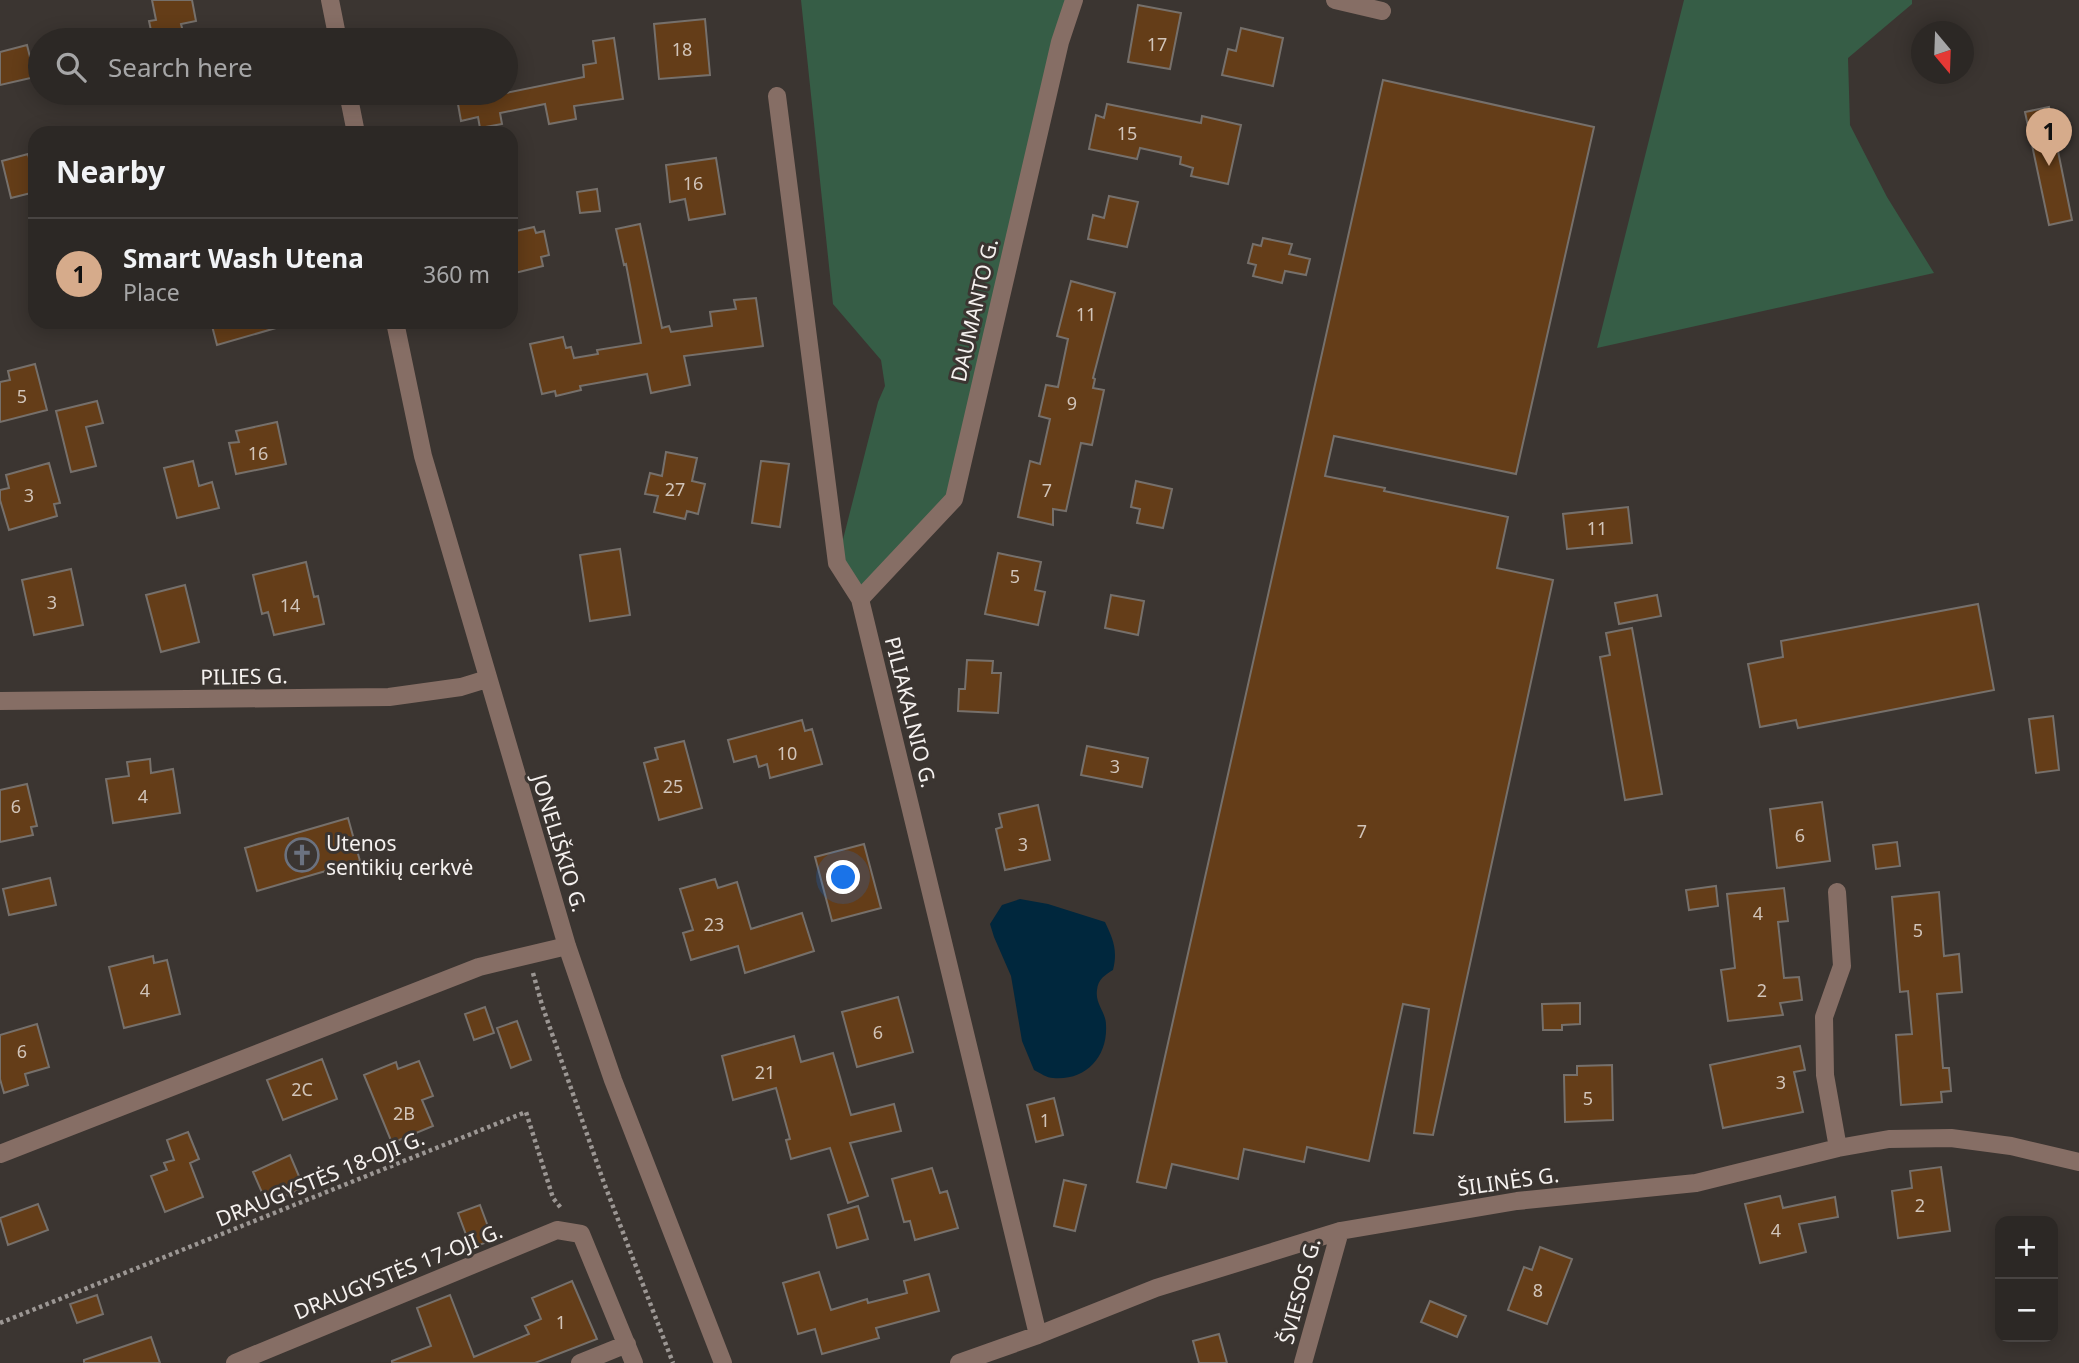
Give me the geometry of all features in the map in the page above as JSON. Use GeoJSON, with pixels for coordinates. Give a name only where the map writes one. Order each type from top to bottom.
{"type":"FeatureCollection","features":[{"type":"Feature","properties":{"kind":"street"},"geometry":{"type":"LineString","coordinates":[[330,0],[336,28]]}},
{"type":"Feature","properties":{"kind":"street","name":"DAUMANTO G."},"geometry":{"type":"LineString","coordinates":[[860,599],[954,499],[1060,42],[1074,0]]}},
{"type":"Feature","properties":{"kind":"street"},"geometry":{"type":"LineString","coordinates":[[1335,0],[1382,12]]}},
{"type":"Feature","properties":{"kind":"street","name":"PILIAKALNIO G."},"geometry":{"type":"LineString","coordinates":[[777,96],[837,563],[860,599],[1038,1335]]}},
{"type":"Feature","properties":{"kind":"street"},"geometry":{"type":"LineString","coordinates":[[350,105],[355,126]]}},
{"type":"Feature","properties":{"kind":"street","name":"JONELIŠKIO G."},"geometry":{"type":"LineString","coordinates":[[396,329],[423,456],[566,946],[613,1080],[723,1363]]}},
{"type":"Feature","properties":{"kind":"street","name":"PILIES G."},"geometry":{"type":"LineString","coordinates":[[0,701],[389,697],[461,687],[487,679]]}},
{"type":"Feature","properties":{"kind":"street"},"geometry":{"type":"LineString","coordinates":[[1837,892],[1842,966],[1824,1017],[1825,1075],[1838,1148]]}},
{"type":"Feature","properties":{"kind":"street"},"geometry":{"type":"LineString","coordinates":[[0,1154],[479,967],[566,946]]}},
{"type":"Feature","properties":{"kind":"street","name":"ŠILINĖS G."},"geometry":{"type":"LineString","coordinates":[[959,1363],[1156,1288],[1340,1231],[1517,1201],[1696,1182],[1838,1148],[1889,1139],[1951,1138],[2011,1146],[2079,1162]]}},
{"type":"Feature","properties":{"kind":"street","name":"DRAUGYSTĖS 17-OJI G."},"geometry":{"type":"LineString","coordinates":[[235,1363],[557,1230],[581,1234]]}},
{"type":"Feature","properties":{"kind":"street","name":"ŠVIESOS G."},"geometry":{"type":"LineString","coordinates":[[1303,1363],[1340,1231]]}},
{"type":"Feature","properties":{"kind":"street"},"geometry":{"type":"LineString","coordinates":[[581,1234],[634,1363]]}},
{"type":"Feature","properties":{"kind":"street"},"geometry":{"type":"LineString","coordinates":[[580,1363],[627,1344]]}},
{"type":"Feature","properties":{"kind":"path"},"geometry":{"type":"LineString","coordinates":[[529,955],[542,1005],[604,1183],[673,1363]]}},
{"type":"Feature","properties":{"kind":"path","name":"DRAUGYSTĖS 18-OJI G."},"geometry":{"type":"LineString","coordinates":[[0,1323],[526,1112],[553,1198],[581,1234]]}},
{"type":"Feature","properties":{"kind":"green space"},"geometry":{"type":"Polygon","coordinates":[[[801,0],[1074,0],[954,499],[860,599],[837,563],[878,402],[885,386],[881,360],[833,304],[801,0]]]}},
{"type":"Feature","properties":{"kind":"green space"},"geometry":{"type":"Polygon","coordinates":[[[1684,0],[1912,0],[1912,4],[1848,58],[1850,125],[1887,197],[1934,273],[1597,348],[1684,0]]]}},
{"type":"Feature","properties":{"kind":"water"},"geometry":{"type":"Polygon","coordinates":[[[1020,899],[1048,904],[1105,922],[1112,939],[1115,951],[1113,970],[1100,980],[1097,990],[1106,1020],[1103,1047],[1093,1064],[1085,1071],[1065,1078],[1051,1078],[1034,1070],[1022,1041],[1011,976],[990,924],[1002,905],[1020,899]]]}},
{"type":"Feature","properties":{"kind":"building"},"geometry":{"type":"Polygon","coordinates":[[[152,0],[192,0],[196,21],[181,24],[182,28],[150,28],[149,21],[156,20],[152,0]]]}},
{"type":"Feature","properties":{"kind":"building"},"geometry":{"type":"Polygon","coordinates":[[[1138,5],[1181,13],[1170,69],[1128,62],[1138,5]]]}},
{"type":"Feature","properties":{"kind":"building"},"geometry":{"type":"Polygon","coordinates":[[[705,19],[710,75],[659,79],[654,24],[705,19]]]}},
{"type":"Feature","properties":{"kind":"building"},"geometry":{"type":"Polygon","coordinates":[[[1241,28],[1283,38],[1273,86],[1222,75],[1228,49],[1236,51],[1241,28]]]}},
{"type":"Feature","properties":{"kind":"building"},"geometry":{"type":"Polygon","coordinates":[[[614,38],[623,99],[574,106],[576,119],[549,124],[545,104],[500,113],[502,124],[480,126],[478,117],[461,121],[458,105],[518,105],[518,91],[584,77],[583,65],[596,63],[593,41],[614,38]]]}},
{"type":"Feature","properties":{"kind":"building"},"geometry":{"type":"Polygon","coordinates":[[[27,45],[28,79],[0,85],[0,52],[27,45]]]}},
{"type":"Feature","properties":{"kind":"building"},"geometry":{"type":"Polygon","coordinates":[[[1383,80],[1594,127],[1516,474],[1334,436],[1325,476],[1508,517],[1497,568],[1553,580],[1433,1135],[1414,1133],[1429,1009],[1403,1004],[1369,1161],[1307,1147],[1304,1162],[1244,1149],[1238,1179],[1172,1164],[1166,1188],[1137,1182],[1383,80]]]}},
{"type":"Feature","properties":{"kind":"building"},"geometry":{"type":"Polygon","coordinates":[[[1107,104],[1201,123],[1202,116],[1241,125],[1228,184],[1191,176],[1193,168],[1180,164],[1181,157],[1140,148],[1137,159],[1089,149],[1096,115],[1104,118],[1107,104]]]}},
{"type":"Feature","properties":{"kind":"building"},"geometry":{"type":"Polygon","coordinates":[[[2049,107],[2072,220],[2049,225],[2025,112],[2049,107]]]}},
{"type":"Feature","properties":{"kind":"building"},"geometry":{"type":"Polygon","coordinates":[[[28,154],[28,194],[11,198],[2,161],[28,154]]]}},
{"type":"Feature","properties":{"kind":"building"},"geometry":{"type":"Polygon","coordinates":[[[716,158],[725,214],[689,220],[685,199],[670,202],[666,165],[716,158]]]}},
{"type":"Feature","properties":{"kind":"building"},"geometry":{"type":"Polygon","coordinates":[[[597,189],[600,211],[580,213],[577,192],[597,189]]]}},
{"type":"Feature","properties":{"kind":"building"},"geometry":{"type":"Polygon","coordinates":[[[1109,196],[1138,202],[1127,247],[1088,239],[1093,215],[1104,218],[1109,196]]]}},
{"type":"Feature","properties":{"kind":"building"},"geometry":{"type":"Polygon","coordinates":[[[640,224],[662,328],[669,326],[671,332],[712,326],[710,312],[736,309],[734,300],[756,298],[763,346],[684,356],[690,385],[651,393],[647,374],[580,386],[581,390],[556,396],[555,391],[542,394],[530,344],[563,337],[566,348],[571,347],[574,358],[598,354],[597,350],[641,343],[626,264],[624,265],[616,229],[640,224]]]}},
{"type":"Feature","properties":{"kind":"building"},"geometry":{"type":"Polygon","coordinates":[[[534,227],[536,233],[544,231],[549,255],[541,257],[543,266],[518,272],[518,230],[534,227]]]}},
{"type":"Feature","properties":{"kind":"building"},"geometry":{"type":"Polygon","coordinates":[[[1263,238],[1292,244],[1289,254],[1310,259],[1306,275],[1285,271],[1282,283],[1253,276],[1256,265],[1248,263],[1253,244],[1261,246],[1263,238]]]}},
{"type":"Feature","properties":{"kind":"building"},"geometry":{"type":"Polygon","coordinates":[[[1071,281],[1115,293],[1093,378],[1093,388],[1104,390],[1092,445],[1081,443],[1066,511],[1053,509],[1053,525],[1018,517],[1030,461],[1040,464],[1050,419],[1039,416],[1046,385],[1058,387],[1068,339],[1057,336],[1071,281]]]}},
{"type":"Feature","properties":{"kind":"building"},"geometry":{"type":"Polygon","coordinates":[[[213,329],[273,329],[217,345],[213,329]]]}},
{"type":"Feature","properties":{"kind":"building"},"geometry":{"type":"Polygon","coordinates":[[[35,364],[47,410],[0,422],[0,382],[10,380],[8,371],[35,364]]]}},
{"type":"Feature","properties":{"kind":"building"},"geometry":{"type":"Polygon","coordinates":[[[97,401],[103,423],[86,427],[96,466],[71,472],[56,411],[97,401]]]}},
{"type":"Feature","properties":{"kind":"building"},"geometry":{"type":"Polygon","coordinates":[[[277,422],[286,464],[236,474],[229,443],[239,442],[236,431],[277,422]]]}},
{"type":"Feature","properties":{"kind":"building"},"geometry":{"type":"Polygon","coordinates":[[[666,452],[697,458],[692,481],[705,484],[698,514],[687,511],[685,519],[654,512],[658,496],[645,494],[650,473],[662,476],[666,452]]]}},
{"type":"Feature","properties":{"kind":"building"},"geometry":{"type":"Polygon","coordinates":[[[193,461],[199,486],[212,482],[219,508],[177,518],[164,468],[193,461]]]}},
{"type":"Feature","properties":{"kind":"building"},"geometry":{"type":"Polygon","coordinates":[[[761,461],[789,464],[780,527],[752,523],[761,461]]]}},
{"type":"Feature","properties":{"kind":"building"},"geometry":{"type":"Polygon","coordinates":[[[49,463],[60,503],[54,504],[57,516],[9,530],[0,500],[0,490],[9,488],[6,475],[49,463]]]}},
{"type":"Feature","properties":{"kind":"building"},"geometry":{"type":"Polygon","coordinates":[[[1136,481],[1172,489],[1163,528],[1137,523],[1140,509],[1131,507],[1136,481]]]}},
{"type":"Feature","properties":{"kind":"building"},"geometry":{"type":"Polygon","coordinates":[[[1628,507],[1632,543],[1567,549],[1563,514],[1628,507]]]}},
{"type":"Feature","properties":{"kind":"building"},"geometry":{"type":"Polygon","coordinates":[[[620,549],[630,615],[590,621],[580,555],[620,549]]]}},
{"type":"Feature","properties":{"kind":"building"},"geometry":{"type":"Polygon","coordinates":[[[998,553],[1041,562],[1035,590],[1045,592],[1038,625],[985,614],[998,553]]]}},
{"type":"Feature","properties":{"kind":"building"},"geometry":{"type":"Polygon","coordinates":[[[306,562],[324,624],[274,635],[268,612],[262,614],[253,575],[306,562]]]}},
{"type":"Feature","properties":{"kind":"building"},"geometry":{"type":"Polygon","coordinates":[[[71,569],[83,625],[34,635],[22,580],[71,569]]]}},
{"type":"Feature","properties":{"kind":"building"},"geometry":{"type":"Polygon","coordinates":[[[185,585],[199,642],[161,652],[146,595],[185,585]]]}},
{"type":"Feature","properties":{"kind":"building"},"geometry":{"type":"Polygon","coordinates":[[[1111,595],[1144,601],[1138,635],[1105,628],[1111,595]]]}},
{"type":"Feature","properties":{"kind":"building"},"geometry":{"type":"Polygon","coordinates":[[[1657,595],[1661,616],[1619,624],[1615,603],[1657,595]]]}},
{"type":"Feature","properties":{"kind":"building"},"geometry":{"type":"Polygon","coordinates":[[[1978,604],[1994,690],[1798,728],[1796,720],[1760,727],[1748,664],[1783,657],[1781,641],[1978,604]]]}},
{"type":"Feature","properties":{"kind":"building"},"geometry":{"type":"Polygon","coordinates":[[[1632,628],[1662,794],[1625,800],[1600,657],[1610,655],[1606,633],[1632,628]]]}},
{"type":"Feature","properties":{"kind":"building"},"geometry":{"type":"Polygon","coordinates":[[[967,660],[993,661],[992,673],[1001,673],[998,713],[958,711],[959,689],[965,689],[967,660]]]}},
{"type":"Feature","properties":{"kind":"building"},"geometry":{"type":"Polygon","coordinates":[[[2053,716],[2059,770],[2036,773],[2029,719],[2053,716]]]}},
{"type":"Feature","properties":{"kind":"building"},"geometry":{"type":"Polygon","coordinates":[[[802,720],[805,731],[812,729],[822,764],[770,778],[767,764],[759,767],[756,756],[734,762],[728,740],[802,720]]]}},
{"type":"Feature","properties":{"kind":"building"},"geometry":{"type":"Polygon","coordinates":[[[684,741],[702,808],[659,820],[644,763],[658,759],[655,748],[684,741]]]}},
{"type":"Feature","properties":{"kind":"building"},"geometry":{"type":"Polygon","coordinates":[[[1087,746],[1148,758],[1142,787],[1081,775],[1087,746]]]}},
{"type":"Feature","properties":{"kind":"building"},"geometry":{"type":"Polygon","coordinates":[[[150,759],[151,773],[173,769],[180,813],[113,823],[106,779],[129,776],[127,762],[150,759]]]}},
{"type":"Feature","properties":{"kind":"building"},"geometry":{"type":"Polygon","coordinates":[[[27,784],[37,826],[31,827],[33,835],[0,842],[0,790],[27,784]]]}},
{"type":"Feature","properties":{"kind":"building"},"geometry":{"type":"Polygon","coordinates":[[[1822,802],[1830,861],[1777,868],[1770,809],[1822,802]]]}},
{"type":"Feature","properties":{"kind":"building"},"geometry":{"type":"Polygon","coordinates":[[[1038,805],[1050,860],[1005,870],[996,829],[1002,827],[999,814],[1038,805]]]}},
{"type":"Feature","properties":{"kind":"building","name":"Utenos sentikių cerkvė"},"geometry":{"type":"Polygon","coordinates":[[[348,818],[360,861],[257,891],[245,848],[348,818]]]}},
{"type":"Feature","properties":{"kind":"building"},"geometry":{"type":"Polygon","coordinates":[[[1897,842],[1900,866],[1876,869],[1873,845],[1897,842]]]}},
{"type":"Feature","properties":{"kind":"building"},"geometry":{"type":"Polygon","coordinates":[[[864,844],[881,908],[832,921],[815,857],[864,844]]]}},
{"type":"Feature","properties":{"kind":"building"},"geometry":{"type":"Polygon","coordinates":[[[50,878],[56,905],[9,915],[3,889],[50,878]]]}},
{"type":"Feature","properties":{"kind":"building"},"geometry":{"type":"Polygon","coordinates":[[[715,879],[718,888],[737,882],[751,929],[802,913],[814,951],[745,973],[738,946],[691,960],[683,933],[693,930],[680,889],[715,879]]]}},
{"type":"Feature","properties":{"kind":"building"},"geometry":{"type":"Polygon","coordinates":[[[1716,886],[1718,906],[1689,910],[1686,890],[1716,886]]]}},
{"type":"Feature","properties":{"kind":"building"},"geometry":{"type":"Polygon","coordinates":[[[1784,888],[1788,921],[1778,922],[1784,978],[1799,977],[1802,1000],[1780,1003],[1783,1015],[1728,1021],[1721,970],[1735,968],[1727,894],[1784,888]]]}},
{"type":"Feature","properties":{"kind":"building"},"geometry":{"type":"Polygon","coordinates":[[[1939,892],[1944,956],[1959,954],[1962,992],[1937,994],[1943,1068],[1949,1068],[1951,1091],[1941,1092],[1942,1102],[1901,1105],[1896,1035],[1912,1034],[1908,991],[1900,992],[1892,897],[1939,892]]]}},
{"type":"Feature","properties":{"kind":"building"},"geometry":{"type":"Polygon","coordinates":[[[153,956],[154,963],[167,960],[180,1014],[124,1028],[109,967],[153,956]]]}},
{"type":"Feature","properties":{"kind":"building"},"geometry":{"type":"Polygon","coordinates":[[[898,997],[913,1052],[857,1067],[842,1012],[898,997]]]}},
{"type":"Feature","properties":{"kind":"building"},"geometry":{"type":"Polygon","coordinates":[[[1580,1003],[1580,1024],[1562,1025],[1562,1030],[1543,1030],[1542,1004],[1580,1003]]]}},
{"type":"Feature","properties":{"kind":"building"},"geometry":{"type":"Polygon","coordinates":[[[485,1007],[494,1033],[474,1040],[465,1014],[485,1007]]]}},
{"type":"Feature","properties":{"kind":"building"},"geometry":{"type":"Polygon","coordinates":[[[517,1021],[531,1060],[511,1068],[497,1028],[517,1021]]]}},
{"type":"Feature","properties":{"kind":"building"},"geometry":{"type":"Polygon","coordinates":[[[37,1024],[49,1067],[25,1074],[28,1085],[4,1093],[0,1079],[0,1035],[37,1024]]]}},
{"type":"Feature","properties":{"kind":"building"},"geometry":{"type":"Polygon","coordinates":[[[794,1036],[801,1062],[833,1053],[851,1115],[894,1104],[901,1131],[850,1143],[868,1196],[848,1203],[830,1148],[791,1159],[786,1140],[790,1139],[776,1088],[733,1100],[722,1056],[794,1036]]]}},
{"type":"Feature","properties":{"kind":"building"},"geometry":{"type":"Polygon","coordinates":[[[1800,1046],[1805,1070],[1794,1072],[1803,1112],[1723,1128],[1710,1065],[1800,1046]]]}},
{"type":"Feature","properties":{"kind":"building"},"geometry":{"type":"Polygon","coordinates":[[[322,1059],[337,1099],[283,1120],[267,1080],[322,1059]]]}},
{"type":"Feature","properties":{"kind":"building"},"geometry":{"type":"Polygon","coordinates":[[[419,1061],[433,1096],[422,1100],[433,1126],[392,1143],[364,1075],[396,1062],[398,1069],[419,1061]]]}},
{"type":"Feature","properties":{"kind":"building"},"geometry":{"type":"Polygon","coordinates":[[[1612,1065],[1613,1120],[1565,1122],[1564,1075],[1577,1075],[1577,1066],[1612,1065]]]}},
{"type":"Feature","properties":{"kind":"building"},"geometry":{"type":"Polygon","coordinates":[[[1054,1098],[1063,1135],[1036,1142],[1027,1105],[1054,1098]]]}},
{"type":"Feature","properties":{"kind":"building"},"geometry":{"type":"Polygon","coordinates":[[[188,1132],[199,1159],[190,1163],[203,1197],[165,1212],[151,1176],[167,1170],[164,1163],[174,1160],[167,1140],[188,1132]]]}},
{"type":"Feature","properties":{"kind":"building"},"geometry":{"type":"Polygon","coordinates":[[[290,1155],[304,1188],[267,1204],[253,1172],[290,1155]]]}},
{"type":"Feature","properties":{"kind":"building"},"geometry":{"type":"Polygon","coordinates":[[[1941,1167],[1950,1231],[1898,1238],[1892,1191],[1912,1188],[1910,1171],[1941,1167]]]}},
{"type":"Feature","properties":{"kind":"building"},"geometry":{"type":"Polygon","coordinates":[[[932,1168],[940,1193],[947,1191],[958,1228],[915,1240],[910,1221],[904,1222],[892,1179],[932,1168]]]}},
{"type":"Feature","properties":{"kind":"building"},"geometry":{"type":"Polygon","coordinates":[[[1064,1180],[1086,1185],[1075,1231],[1054,1226],[1064,1180]]]}},
{"type":"Feature","properties":{"kind":"building"},"geometry":{"type":"Polygon","coordinates":[[[1780,1196],[1783,1208],[1835,1197],[1838,1217],[1799,1224],[1806,1252],[1760,1263],[1745,1204],[1780,1196]]]}},
{"type":"Feature","properties":{"kind":"building"},"geometry":{"type":"Polygon","coordinates":[[[38,1204],[48,1230],[8,1245],[0,1218],[38,1204]]]}},
{"type":"Feature","properties":{"kind":"building"},"geometry":{"type":"Polygon","coordinates":[[[480,1205],[493,1240],[471,1248],[458,1213],[480,1205]]]}},
{"type":"Feature","properties":{"kind":"building"},"geometry":{"type":"Polygon","coordinates":[[[858,1206],[868,1239],[837,1248],[828,1215],[858,1206]]]}},
{"type":"Feature","properties":{"kind":"building"},"geometry":{"type":"Polygon","coordinates":[[[1540,1247],[1572,1259],[1547,1324],[1508,1310],[1524,1267],[1532,1270],[1540,1247]]]}},
{"type":"Feature","properties":{"kind":"building"},"geometry":{"type":"Polygon","coordinates":[[[819,1272],[831,1310],[867,1299],[868,1303],[907,1293],[904,1281],[929,1274],[939,1311],[876,1328],[879,1338],[822,1354],[815,1329],[798,1334],[783,1283],[819,1272]]]}},
{"type":"Feature","properties":{"kind":"building"},"geometry":{"type":"Polygon","coordinates":[[[572,1281],[597,1339],[535,1363],[392,1363],[431,1346],[417,1308],[450,1295],[474,1357],[529,1334],[525,1326],[541,1319],[532,1298],[572,1281]]]}},
{"type":"Feature","properties":{"kind":"building"},"geometry":{"type":"Polygon","coordinates":[[[97,1295],[103,1314],[77,1323],[70,1304],[97,1295]]]}},
{"type":"Feature","properties":{"kind":"building"},"geometry":{"type":"Polygon","coordinates":[[[1430,1301],[1466,1316],[1457,1337],[1421,1322],[1430,1301]]]}},
{"type":"Feature","properties":{"kind":"building"},"geometry":{"type":"Polygon","coordinates":[[[1219,1334],[1227,1363],[1199,1363],[1193,1341],[1219,1334]]]}},
{"type":"Feature","properties":{"kind":"building"},"geometry":{"type":"Polygon","coordinates":[[[151,1337],[160,1363],[84,1363],[84,1360],[151,1337]]]}},
{"type":"Feature","properties":{"kind":"place","name":"Smart Wash Utena"},"geometry":{"type":"Point","coordinates":[2049,166]}},
{"type":"Feature","properties":{"kind":"place","name":"Utenos sentikių cerkvė"},"geometry":{"type":"Point","coordinates":[302,855]}}]}
